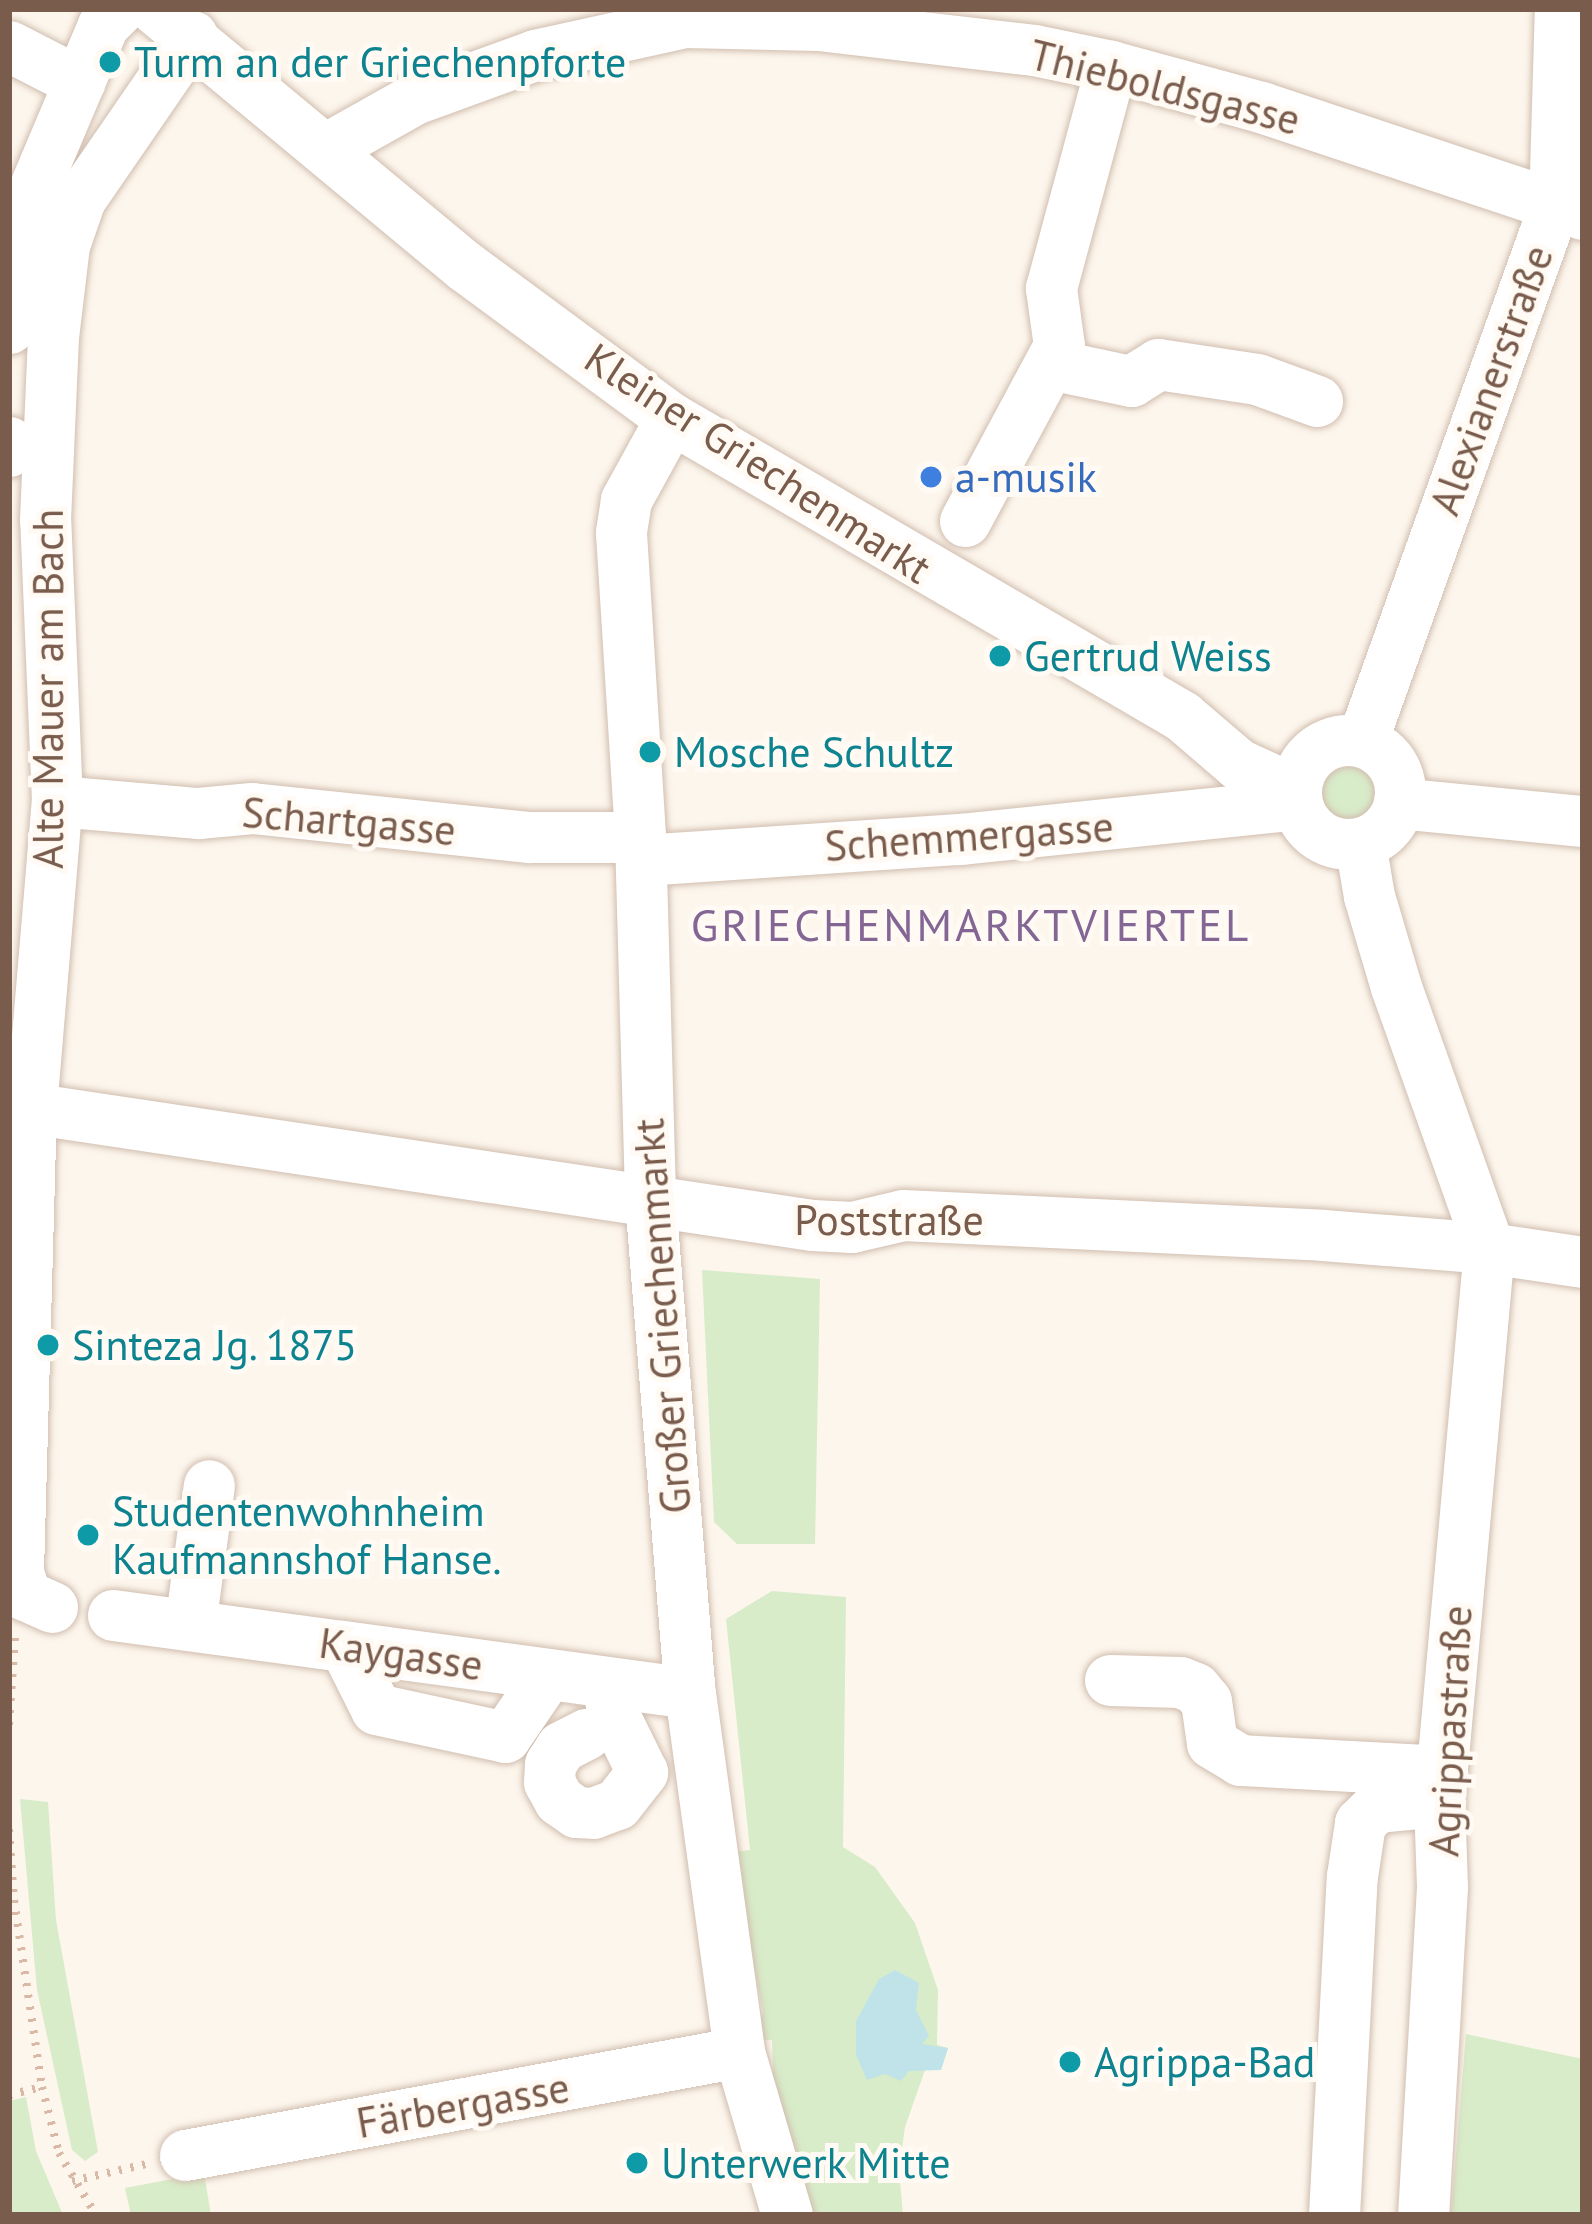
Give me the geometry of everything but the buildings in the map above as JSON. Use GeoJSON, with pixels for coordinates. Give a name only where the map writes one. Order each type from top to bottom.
{"type":"FeatureCollection","features":[{"type":"Feature","properties":{"kind":"street"},"geometry":{"type":"LineString","coordinates":[[9,328],[14,232],[103,25],[118,9]]}},
{"type":"Feature","properties":{"kind":"street","name":"Alexianerstraße"},"geometry":{"type":"LineString","coordinates":[[1317,771],[1569,210],[1560,9]]}},
{"type":"Feature","properties":{"kind":"street","name":"Kleiner Griechenmarkt"},"geometry":{"type":"LineString","coordinates":[[173,22],[466,267],[671,418],[1182,716],[1238,764],[1317,771]]}},
{"type":"Feature","properties":{"kind":"street","name":"Alte Mauer am Bach"},"geometry":{"type":"LineString","coordinates":[[31,1610],[18,1572],[20,1107],[57,801],[45,520],[53,337],[64,245],[80,199],[173,22]]}},
{"type":"Feature","properties":{"kind":"street","name":"Thieboldsgasse"},"geometry":{"type":"LineString","coordinates":[[327,148],[414,98],[535,55],[685,22],[818,25],[1034,50],[1111,66],[1261,107],[1569,210]]}},
{"type":"Feature","properties":{"kind":"street"},"geometry":{"type":"LineString","coordinates":[[9,46],[79,82]]}},
{"type":"Feature","properties":{"kind":"street"},"geometry":{"type":"LineString","coordinates":[[965,521],[1059,346],[1051,288],[1111,66]]}},
{"type":"Feature","properties":{"kind":"street"},"geometry":{"type":"LineString","coordinates":[[1050,364],[1131,381],[1158,364],[1258,379],[1317,401]]}},
{"type":"Feature","properties":{"kind":"street","name":"Großer Griechenmarkt"},"geometry":{"type":"LineString","coordinates":[[671,418],[626,500],[620,533],[641,848],[650,1199],[690,1694],[739,2052],[787,2215]]}},
{"type":"Feature","properties":{"kind":"street"},"geometry":{"type":"LineString","coordinates":[[9,442],[9,451]]}},
{"type":"Feature","properties":{"kind":"street"},"geometry":{"type":"LineString","coordinates":[[1393,765],[1399,803],[1385,828],[1360,843],[1344,844],[1313,832],[1317,771],[1393,765]]}},
{"type":"Feature","properties":{"kind":"street","name":"Schemmergasse"},"geometry":{"type":"LineString","coordinates":[[641,848],[959,839],[1317,771]]}},
{"type":"Feature","properties":{"kind":"street","name":"Schartgasse"},"geometry":{"type":"LineString","coordinates":[[57,801],[198,813],[252,808],[641,848]]}},
{"type":"Feature","properties":{"kind":"street"},"geometry":{"type":"LineString","coordinates":[[1399,803],[1583,821]]}},
{"type":"Feature","properties":{"kind":"street"},"geometry":{"type":"LineString","coordinates":[[1360,843],[1369,896],[1396,987],[1489,1248]]}},
{"type":"Feature","properties":{"kind":"street","name":"Poststraße"},"geometry":{"type":"LineString","coordinates":[[20,1107],[812,1225],[852,1227],[903,1215],[1489,1248],[1583,1262]]}},
{"type":"Feature","properties":{"kind":"street","name":"Agrippastraße"},"geometry":{"type":"LineString","coordinates":[[1424,2215],[1442,1887],[1440,1786],[1489,1248]]}},
{"type":"Feature","properties":{"kind":"street"},"geometry":{"type":"LineString","coordinates":[[190,1625],[208,1485]]}},
{"type":"Feature","properties":{"kind":"street","name":"Kaygasse"},"geometry":{"type":"LineString","coordinates":[[113,1615],[690,1694]]}},
{"type":"Feature","properties":{"kind":"street"},"geometry":{"type":"LineString","coordinates":[[345,1647],[376,1709],[505,1737],[548,1674]]}},
{"type":"Feature","properties":{"kind":"street"},"geometry":{"type":"LineString","coordinates":[[1110,1680],[1180,1682],[1196,1688],[1205,1701],[1212,1743],[1240,1760],[1440,1786]]}},
{"type":"Feature","properties":{"kind":"street"},"geometry":{"type":"LineString","coordinates":[[606,1682],[613,1713],[642,1772]]}},
{"type":"Feature","properties":{"kind":"street"},"geometry":{"type":"LineString","coordinates":[[586,1734],[572,1737],[550,1764],[549,1782],[559,1800],[576,1813],[593,1814],[616,1804],[642,1772]]}},
{"type":"Feature","properties":{"kind":"street"},"geometry":{"type":"LineString","coordinates":[[642,1772],[702,1775]]}},
{"type":"Feature","properties":{"kind":"street"},"geometry":{"type":"LineString","coordinates":[[1334,2215],[1352,1876],[1360,1823],[1376,1807],[1440,1786]]}},
{"type":"Feature","properties":{"kind":"street"},"geometry":{"type":"LineString","coordinates":[[1367,1877],[1376,1807]]}},
{"type":"Feature","properties":{"kind":"street","name":"Färbergasse"},"geometry":{"type":"LineString","coordinates":[[185,2155],[739,2052]]}},
{"type":"Feature","properties":{"kind":"path"},"geometry":{"type":"LineString","coordinates":[[9,1725],[31,1610]]}},
{"type":"Feature","properties":{"kind":"path"},"geometry":{"type":"LineString","coordinates":[[9,1828],[14,1900],[42,2087],[72,2181],[94,2213]]}},
{"type":"Feature","properties":{"kind":"path"},"geometry":{"type":"LineString","coordinates":[[9,2095],[42,2087]]}},
{"type":"Feature","properties":{"kind":"path"},"geometry":{"type":"LineString","coordinates":[[72,2181],[185,2155]]}},
{"type":"Feature","properties":{"kind":"green space"},"geometry":{"type":"Polygon","coordinates":[[[1349,767],[1369,775],[1377,795],[1369,815],[1349,823],[1329,815],[1321,795],[1329,775],[1349,767]]]}},
{"type":"Feature","properties":{"kind":"green space"},"geometry":{"type":"Polygon","coordinates":[[[702,1270],[820,1279],[815,1544],[737,1544],[714,1522],[702,1270]]]}},
{"type":"Feature","properties":{"kind":"green space"},"geometry":{"type":"Polygon","coordinates":[[[772,1591],[846,1597],[843,1847],[875,1867],[915,1923],[938,1990],[937,2045],[948,2048],[941,2070],[925,2070],[905,2127],[899,2170],[903,2215],[811,2215],[811,2204],[775,2146],[772,2040],[757,2040],[763,2011],[731,1852],[750,1850],[726,1619],[772,1591]]]}},
{"type":"Feature","properties":{"kind":"green space"},"geometry":{"type":"Polygon","coordinates":[[[20,1799],[48,1802],[56,1920],[98,2152],[85,2161],[72,2150],[37,1990],[20,1799]]]}},
{"type":"Feature","properties":{"kind":"green space"},"geometry":{"type":"Polygon","coordinates":[[[1466,2034],[1583,2059],[1583,2213],[1451,2215],[1466,2034]]]}},
{"type":"Feature","properties":{"kind":"green space"},"geometry":{"type":"Polygon","coordinates":[[[26,2097],[36,2151],[63,2215],[9,2215],[9,2101],[26,2097]]]}},
{"type":"Feature","properties":{"kind":"green space"},"geometry":{"type":"Polygon","coordinates":[[[204,2173],[211,2215],[131,2215],[125,2188],[204,2173]]]}},
{"type":"Feature","properties":{"kind":"water"},"geometry":{"type":"Polygon","coordinates":[[[895,1970],[919,1983],[916,2010],[929,2036],[922,2044],[948,2048],[941,2070],[909,2071],[901,2081],[885,2074],[867,2080],[856,2055],[856,2021],[879,1979],[895,1970]]]}},
{"type":"Feature","properties":{"kind":"place","name":"Turm an der Griechenpforte"},"geometry":{"type":"Point","coordinates":[110,62]}},
{"type":"Feature","properties":{"kind":"place","name":"a-musik"},"geometry":{"type":"Point","coordinates":[931,477]}},
{"type":"Feature","properties":{"kind":"place","name":"Gertrud Weiss"},"geometry":{"type":"Point","coordinates":[1000,656]}},
{"type":"Feature","properties":{"kind":"place","name":"Mosche Schultz"},"geometry":{"type":"Point","coordinates":[650,752]}},
{"type":"Feature","properties":{"kind":"place","name":"Sinteza Jg. 1875"},"geometry":{"type":"Point","coordinates":[48,1345]}},
{"type":"Feature","properties":{"kind":"place","name":"Studentenwohnheim Kaufmannshof Hanse."},"geometry":{"type":"Point","coordinates":[88,1535]}},
{"type":"Feature","properties":{"kind":"place","name":"Agrippa-Bad"},"geometry":{"type":"Point","coordinates":[1070,2062]}},
{"type":"Feature","properties":{"kind":"place","name":"Unterwerk Mitte"},"geometry":{"type":"Point","coordinates":[637,2163]}},
{"type":"Feature","properties":{"kind":"district","name":"GRIECHENMARKTVIERTEL"},"geometry":{"type":"Point","coordinates":[971,925]}}]}
